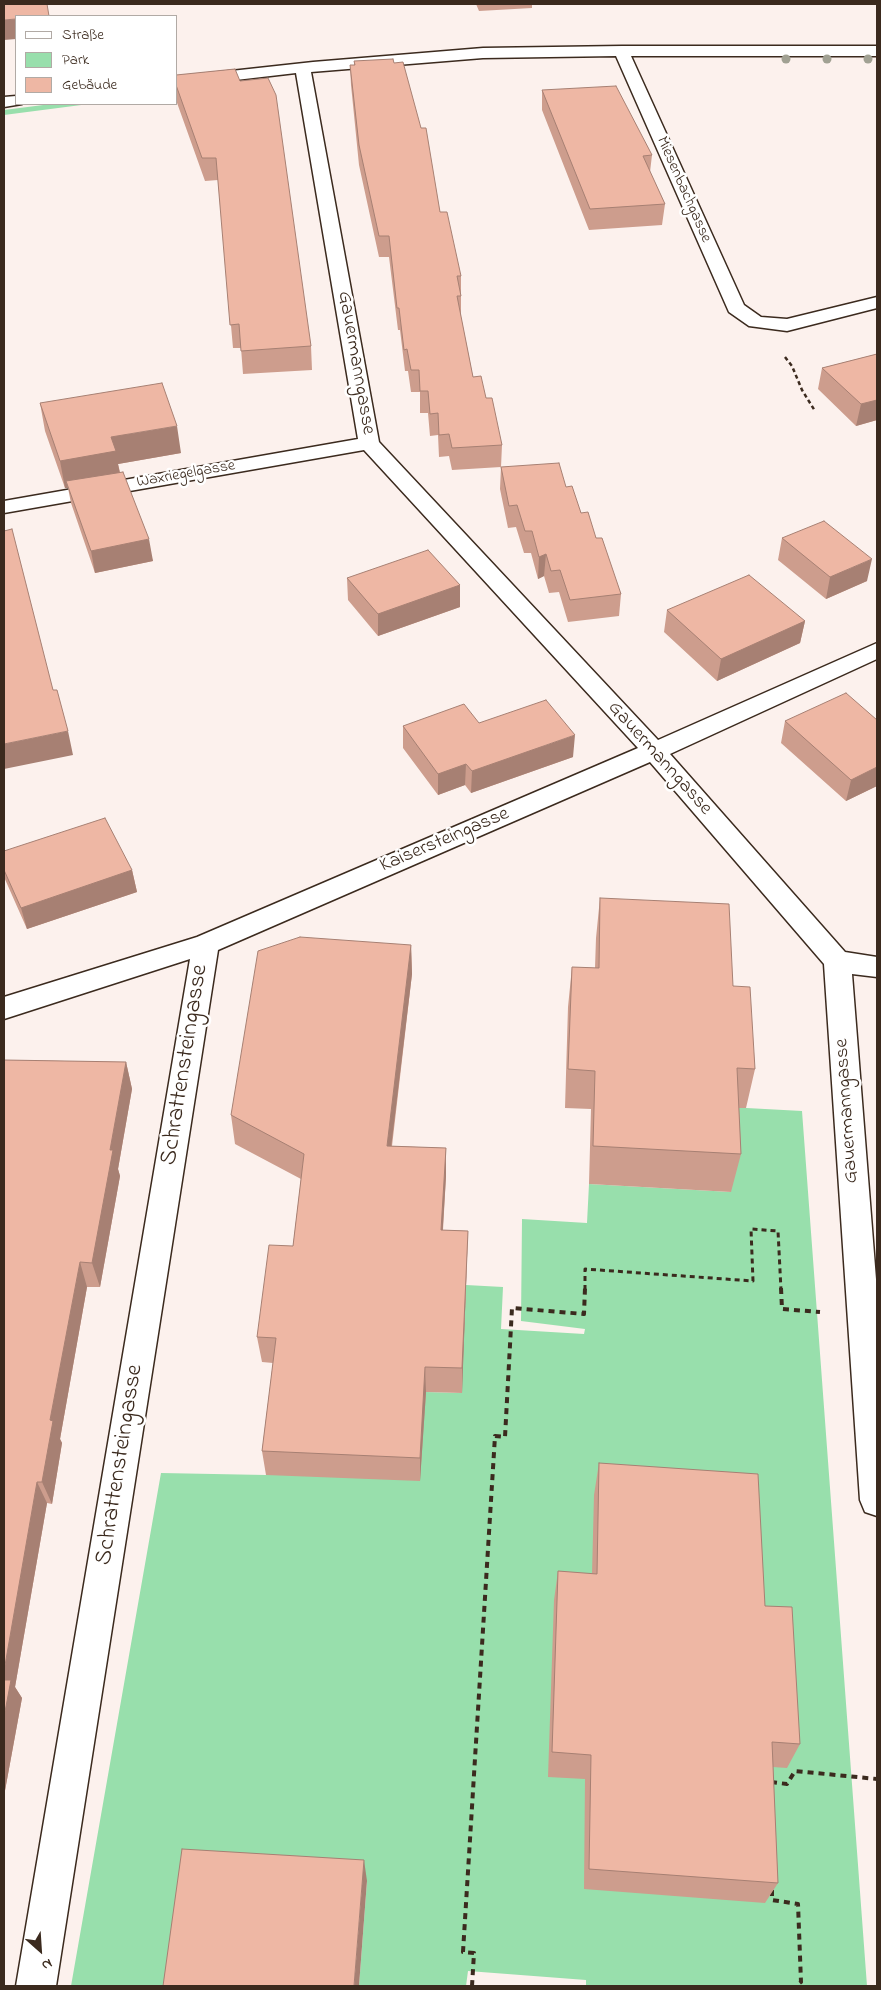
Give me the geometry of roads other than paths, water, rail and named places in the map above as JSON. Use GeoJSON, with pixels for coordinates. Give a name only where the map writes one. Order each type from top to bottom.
{"type":"FeatureCollection","features":[{"type":"Feature","properties":{"kind":"street","name":"Miesenbachgasse"},"geometry":{"type":"LineString","coordinates":[[622,51],[629,71],[736,308],[756,322],[787,325],[877,303]]}},
{"type":"Feature","properties":{"kind":"street"},"geometry":{"type":"LineString","coordinates":[[178,82],[303,68],[483,53],[877,51]]}},
{"type":"Feature","properties":{"kind":"street","name":"Gauermanngasse"},"geometry":{"type":"LineString","coordinates":[[303,68],[369,443],[654,751],[837,961],[877,1500]]}},
{"type":"Feature","properties":{"kind":"street","name":"Waxriegelgasse"},"geometry":{"type":"LineString","coordinates":[[4,507],[369,443]]}},
{"type":"Feature","properties":{"kind":"street","name":"Kaisersteingasse"},"geometry":{"type":"LineString","coordinates":[[4,1008],[206,944],[654,751],[877,650]]}},
{"type":"Feature","properties":{"kind":"street","name":"Schrattensteingasse"},"geometry":{"type":"LineString","coordinates":[[36,1986],[206,944]]}},
{"type":"Feature","properties":{"kind":"street"},"geometry":{"type":"LineString","coordinates":[[837,961],[877,967]]}}]}
